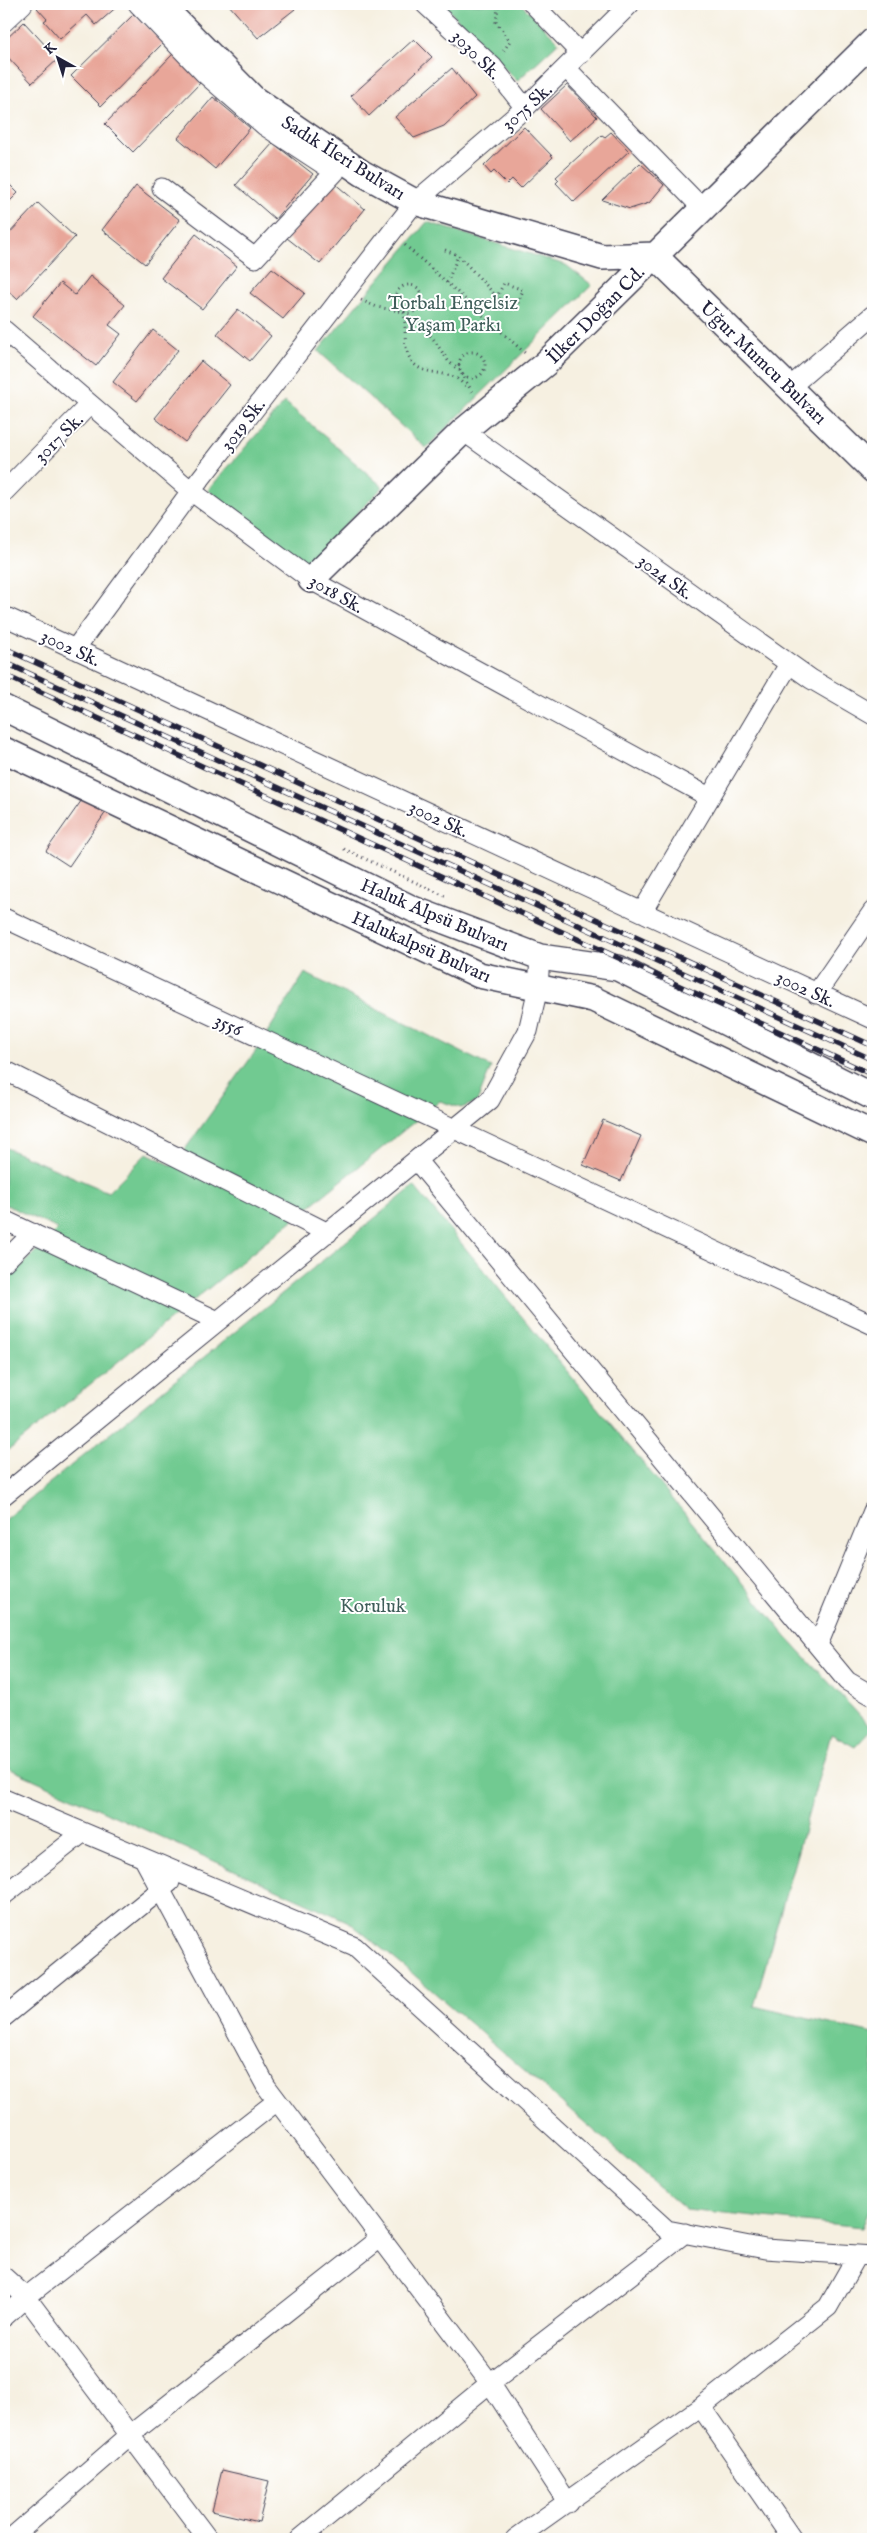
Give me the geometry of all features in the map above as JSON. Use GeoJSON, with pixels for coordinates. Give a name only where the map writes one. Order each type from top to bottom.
{"type":"FeatureCollection","features":[{"type":"Feature","properties":{"kind":"main road","name":"Sadık İleri Bulvarı"},"geometry":{"type":"LineString","coordinates":[[160,4],[254,99],[362,172],[415,202],[602,257],[654,255]]}},
{"type":"Feature","properties":{"kind":"main road","name":"İlker Doğan Cd."},"geometry":{"type":"LineString","coordinates":[[311,580],[463,431],[541,367],[873,41]]}},
{"type":"Feature","properties":{"kind":"main road","name":"Uğur Mumcu Bulvarı"},"geometry":{"type":"LineString","coordinates":[[654,255],[873,470]]}},
{"type":"Feature","properties":{"kind":"main road","name":"Haluk Alpsü Bulvarı"},"geometry":{"type":"LineString","coordinates":[[4,708],[413,909],[540,957],[618,968],[873,1097]]}},
{"type":"Feature","properties":{"kind":"main road","name":"Halukalpsü Bulvarı"},"geometry":{"type":"LineString","coordinates":[[4,750],[479,976],[593,999],[873,1134]]}},
{"type":"Feature","properties":{"kind":"street"},"geometry":{"type":"LineString","coordinates":[[4,22],[23,4]]}},
{"type":"Feature","properties":{"kind":"street"},"geometry":{"type":"LineString","coordinates":[[138,4],[204,73],[265,126],[335,172],[255,258],[162,188]]}},
{"type":"Feature","properties":{"kind":"street","name":"3030 Sk."},"geometry":{"type":"LineString","coordinates":[[425,4],[493,67],[525,108]]}},
{"type":"Feature","properties":{"kind":"street"},"geometry":{"type":"LineString","coordinates":[[533,4],[581,54]]}},
{"type":"Feature","properties":{"kind":"street","name":"3075 Sk."},"geometry":{"type":"LineString","coordinates":[[415,202],[525,108],[630,4]]}},
{"type":"Feature","properties":{"kind":"street"},"geometry":{"type":"LineString","coordinates":[[566,68],[702,208]]}},
{"type":"Feature","properties":{"kind":"street","name":"3019 Sk."},"geometry":{"type":"LineString","coordinates":[[75,649],[191,491],[415,202]]}},
{"type":"Feature","properties":{"kind":"street"},"geometry":{"type":"LineString","coordinates":[[790,387],[873,315]]}},
{"type":"Feature","properties":{"kind":"street","name":"3018 Sk."},"geometry":{"type":"LineString","coordinates":[[4,330],[191,491],[311,580],[709,797]]}},
{"type":"Feature","properties":{"kind":"street","name":"3017 Sk."},"geometry":{"type":"LineString","coordinates":[[4,492],[90,404]]}},
{"type":"Feature","properties":{"kind":"street","name":"3024 Sk."},"geometry":{"type":"LineString","coordinates":[[463,431],[789,664],[873,715]]}},
{"type":"Feature","properties":{"kind":"street","name":"3002 Sk."},"geometry":{"type":"LineString","coordinates":[[4,616],[873,1019]]}},
{"type":"Feature","properties":{"kind":"street"},"geometry":{"type":"LineString","coordinates":[[642,912],[789,664]]}},
{"type":"Feature","properties":{"kind":"street"},"geometry":{"type":"LineString","coordinates":[[816,994],[873,911]]}},
{"type":"Feature","properties":{"kind":"street","name":"3556"},"geometry":{"type":"LineString","coordinates":[[4,918],[873,1324]]}},
{"type":"Feature","properties":{"kind":"street"},"geometry":{"type":"LineString","coordinates":[[4,1495],[418,1161],[490,1100],[528,1031],[538,988],[540,957]]}},
{"type":"Feature","properties":{"kind":"street"},"geometry":{"type":"LineString","coordinates":[[4,1070],[328,1233]]}},
{"type":"Feature","properties":{"kind":"street"},"geometry":{"type":"LineString","coordinates":[[418,1161],[847,1682],[873,1696]]}},
{"type":"Feature","properties":{"kind":"street"},"geometry":{"type":"LineString","coordinates":[[4,1220],[218,1321]]}},
{"type":"Feature","properties":{"kind":"street"},"geometry":{"type":"LineString","coordinates":[[4,1262],[33,1233]]}},
{"type":"Feature","properties":{"kind":"street"},"geometry":{"type":"LineString","coordinates":[[818,1645],[873,1511]]}},
{"type":"Feature","properties":{"kind":"street"},"geometry":{"type":"LineString","coordinates":[[4,1800],[81,1834],[355,1947],[666,2230],[765,2249],[865,2256]]}},
{"type":"Feature","properties":{"kind":"street"},"geometry":{"type":"LineString","coordinates":[[4,1895],[81,1834]]}},
{"type":"Feature","properties":{"kind":"street"},"geometry":{"type":"LineString","coordinates":[[144,1859],[266,2086],[490,2383],[568,2503]]}},
{"type":"Feature","properties":{"kind":"street"},"geometry":{"type":"LineString","coordinates":[[4,2017],[161,1891],[178,1874]]}},
{"type":"Feature","properties":{"kind":"street"},"geometry":{"type":"LineString","coordinates":[[4,2317],[26,2297],[277,2101]]}},
{"type":"Feature","properties":{"kind":"street"},"geometry":{"type":"LineString","coordinates":[[300,2539],[490,2383],[685,2233]]}},
{"type":"Feature","properties":{"kind":"street"},"geometry":{"type":"LineString","coordinates":[[10,2539],[130,2435],[380,2238]]}},
{"type":"Feature","properties":{"kind":"street"},"geometry":{"type":"LineString","coordinates":[[515,2539],[568,2503],[701,2406],[828,2307],[865,2256]]}},
{"type":"Feature","properties":{"kind":"street"},"geometry":{"type":"LineString","coordinates":[[4,2277],[26,2297],[208,2539]]}},
{"type":"Feature","properties":{"kind":"street"},"geometry":{"type":"LineString","coordinates":[[701,2406],[792,2539]]}},
{"type":"Feature","properties":{"kind":"path"},"geometry":{"type":"LineString","coordinates":[[493,4],[498,8]]}},
{"type":"Feature","properties":{"kind":"path"},"geometry":{"type":"LineString","coordinates":[[493,67],[510,41],[496,22],[498,8],[502,4]]}},
{"type":"Feature","properties":{"kind":"path"},"geometry":{"type":"LineString","coordinates":[[391,232],[541,367]]}},
{"type":"Feature","properties":{"kind":"path"},"geometry":{"type":"LineString","coordinates":[[445,250],[458,255],[498,297],[516,308],[523,290],[504,283],[498,297]]}},
{"type":"Feature","properties":{"kind":"path"},"geometry":{"type":"LineString","coordinates":[[447,283],[458,255]]}},
{"type":"Feature","properties":{"kind":"path"},"geometry":{"type":"LineString","coordinates":[[344,294],[377,307],[404,312],[416,311],[422,304],[422,295],[416,287],[404,286],[398,292],[396,304],[404,312],[428,333],[449,362],[460,371],[466,376],[478,375],[484,369],[484,361],[479,354],[466,353],[459,363],[460,371],[468,387],[486,412]]}},
{"type":"Feature","properties":{"kind":"path"},"geometry":{"type":"LineString","coordinates":[[404,312],[407,329],[406,349],[416,366],[428,373],[453,376],[468,387]]}},
{"type":"Feature","properties":{"kind":"green space"},"geometry":{"type":"Polygon","coordinates":[[[443,4],[521,4],[559,42],[517,81],[443,4]]]}},
{"type":"Feature","properties":{"kind":"green space","name":"Torbalı Engelsiz Yaşam Parkı"},"geometry":{"type":"Polygon","coordinates":[[[427,222],[566,265],[592,285],[426,448],[318,351],[427,222]]]}},
{"type":"Feature","properties":{"kind":"green space"},"geometry":{"type":"Polygon","coordinates":[[[285,402],[383,487],[303,568],[208,490],[285,402]]]}},
{"type":"Feature","properties":{"kind":"green space"},"geometry":{"type":"Polygon","coordinates":[[[305,973],[491,1067],[477,1102],[461,1108],[440,1101],[4,1454],[4,1283],[58,1229],[4,1204],[4,1147],[108,1192],[147,1153],[173,1166],[255,1052],[305,973]]]}},
{"type":"Feature","properties":{"kind":"green space","name":"Koruluk"},"geometry":{"type":"Polygon","coordinates":[[[414,1186],[786,1636],[872,1729],[855,1747],[831,1734],[754,2006],[873,2034],[873,2201],[862,2228],[686,2210],[413,1974],[349,1922],[4,1766],[4,1520],[414,1186]]]}},
{"type":"Feature","properties":{"kind":"building"},"geometry":{"type":"Polygon","coordinates":[[[43,4],[120,4],[96,25],[87,15],[60,39],[44,21],[47,19],[37,8],[43,4]]]}},
{"type":"Feature","properties":{"kind":"building"},"geometry":{"type":"Polygon","coordinates":[[[228,4],[291,4],[295,9],[258,38],[228,4]]]}},
{"type":"Feature","properties":{"kind":"building"},"geometry":{"type":"Polygon","coordinates":[[[134,14],[163,43],[101,106],[71,76],[134,14]]]}},
{"type":"Feature","properties":{"kind":"building"},"geometry":{"type":"Polygon","coordinates":[[[24,22],[58,59],[32,83],[4,53],[4,41],[24,22]]]}},
{"type":"Feature","properties":{"kind":"building"},"geometry":{"type":"Polygon","coordinates":[[[414,39],[432,57],[369,116],[351,96],[414,39]]]}},
{"type":"Feature","properties":{"kind":"building"},"geometry":{"type":"Polygon","coordinates":[[[174,53],[203,80],[133,152],[105,124],[174,53]]]}},
{"type":"Feature","properties":{"kind":"building"},"geometry":{"type":"Polygon","coordinates":[[[452,68],[475,97],[444,126],[414,138],[395,117],[452,68]]]}},
{"type":"Feature","properties":{"kind":"building"},"geometry":{"type":"Polygon","coordinates":[[[567,85],[597,117],[570,141],[541,109],[567,85]]]}},
{"type":"Feature","properties":{"kind":"building"},"geometry":{"type":"Polygon","coordinates":[[[213,97],[250,128],[215,169],[178,138],[213,97]]]}},
{"type":"Feature","properties":{"kind":"building"},"geometry":{"type":"Polygon","coordinates":[[[524,127],[553,157],[521,188],[512,179],[507,184],[494,171],[491,174],[484,166],[524,127]]]}},
{"type":"Feature","properties":{"kind":"building"},"geometry":{"type":"Polygon","coordinates":[[[611,132],[629,151],[574,202],[556,183],[559,180],[556,177],[602,135],[605,137],[611,132]]]}},
{"type":"Feature","properties":{"kind":"building"},"geometry":{"type":"Polygon","coordinates":[[[273,143],[313,174],[275,219],[236,185],[273,143]]]}},
{"type":"Feature","properties":{"kind":"building"},"geometry":{"type":"Polygon","coordinates":[[[640,163],[664,185],[649,203],[630,209],[602,200],[640,163]]]}},
{"type":"Feature","properties":{"kind":"building"},"geometry":{"type":"Polygon","coordinates":[[[4,179],[18,193],[4,207],[4,179]]]}},
{"type":"Feature","properties":{"kind":"building"},"geometry":{"type":"Polygon","coordinates":[[[333,182],[365,209],[320,264],[287,238],[333,182]]]}},
{"type":"Feature","properties":{"kind":"building"},"geometry":{"type":"Polygon","coordinates":[[[136,186],[180,220],[145,264],[102,230],[136,186]]]}},
{"type":"Feature","properties":{"kind":"building"},"geometry":{"type":"Polygon","coordinates":[[[38,203],[75,237],[17,299],[4,287],[4,239],[38,203]]]}},
{"type":"Feature","properties":{"kind":"building"},"geometry":{"type":"Polygon","coordinates":[[[196,234],[237,266],[202,309],[161,278],[196,234]]]}},
{"type":"Feature","properties":{"kind":"building"},"geometry":{"type":"Polygon","coordinates":[[[272,268],[305,293],[283,319],[250,293],[272,268]]]}},
{"type":"Feature","properties":{"kind":"building"},"geometry":{"type":"Polygon","coordinates":[[[90,276],[125,305],[109,325],[121,334],[96,366],[33,316],[60,283],[75,295],[90,276]]]}},
{"type":"Feature","properties":{"kind":"building"},"geometry":{"type":"Polygon","coordinates":[[[238,309],[271,336],[250,361],[217,334],[238,309]]]}},
{"type":"Feature","properties":{"kind":"building"},"geometry":{"type":"Polygon","coordinates":[[[153,330],[178,350],[137,401],[113,382],[153,330]]]}},
{"type":"Feature","properties":{"kind":"building"},"geometry":{"type":"Polygon","coordinates":[[[201,361],[230,385],[185,442],[155,418],[201,361]]]}},
{"type":"Feature","properties":{"kind":"building"},"geometry":{"type":"Polygon","coordinates":[[[84,797],[108,809],[69,866],[46,851],[84,797]]]}},
{"type":"Feature","properties":{"kind":"building"},"geometry":{"type":"Polygon","coordinates":[[[603,1120],[641,1136],[621,1181],[583,1165],[603,1120]]]}},
{"type":"Feature","properties":{"kind":"building"},"geometry":{"type":"Polygon","coordinates":[[[222,2470],[269,2481],[259,2522],[212,2511],[222,2470]]]}},
{"type":"Feature","properties":{"kind":"railway"},"geometry":{"type":"LineString","coordinates":[[4,648],[873,1046]]}},
{"type":"Feature","properties":{"kind":"railway"},"geometry":{"type":"LineString","coordinates":[[4,662],[873,1060]]}},
{"type":"Feature","properties":{"kind":"railway"},"geometry":{"type":"LineString","coordinates":[[4,675],[873,1075]]}}]}
